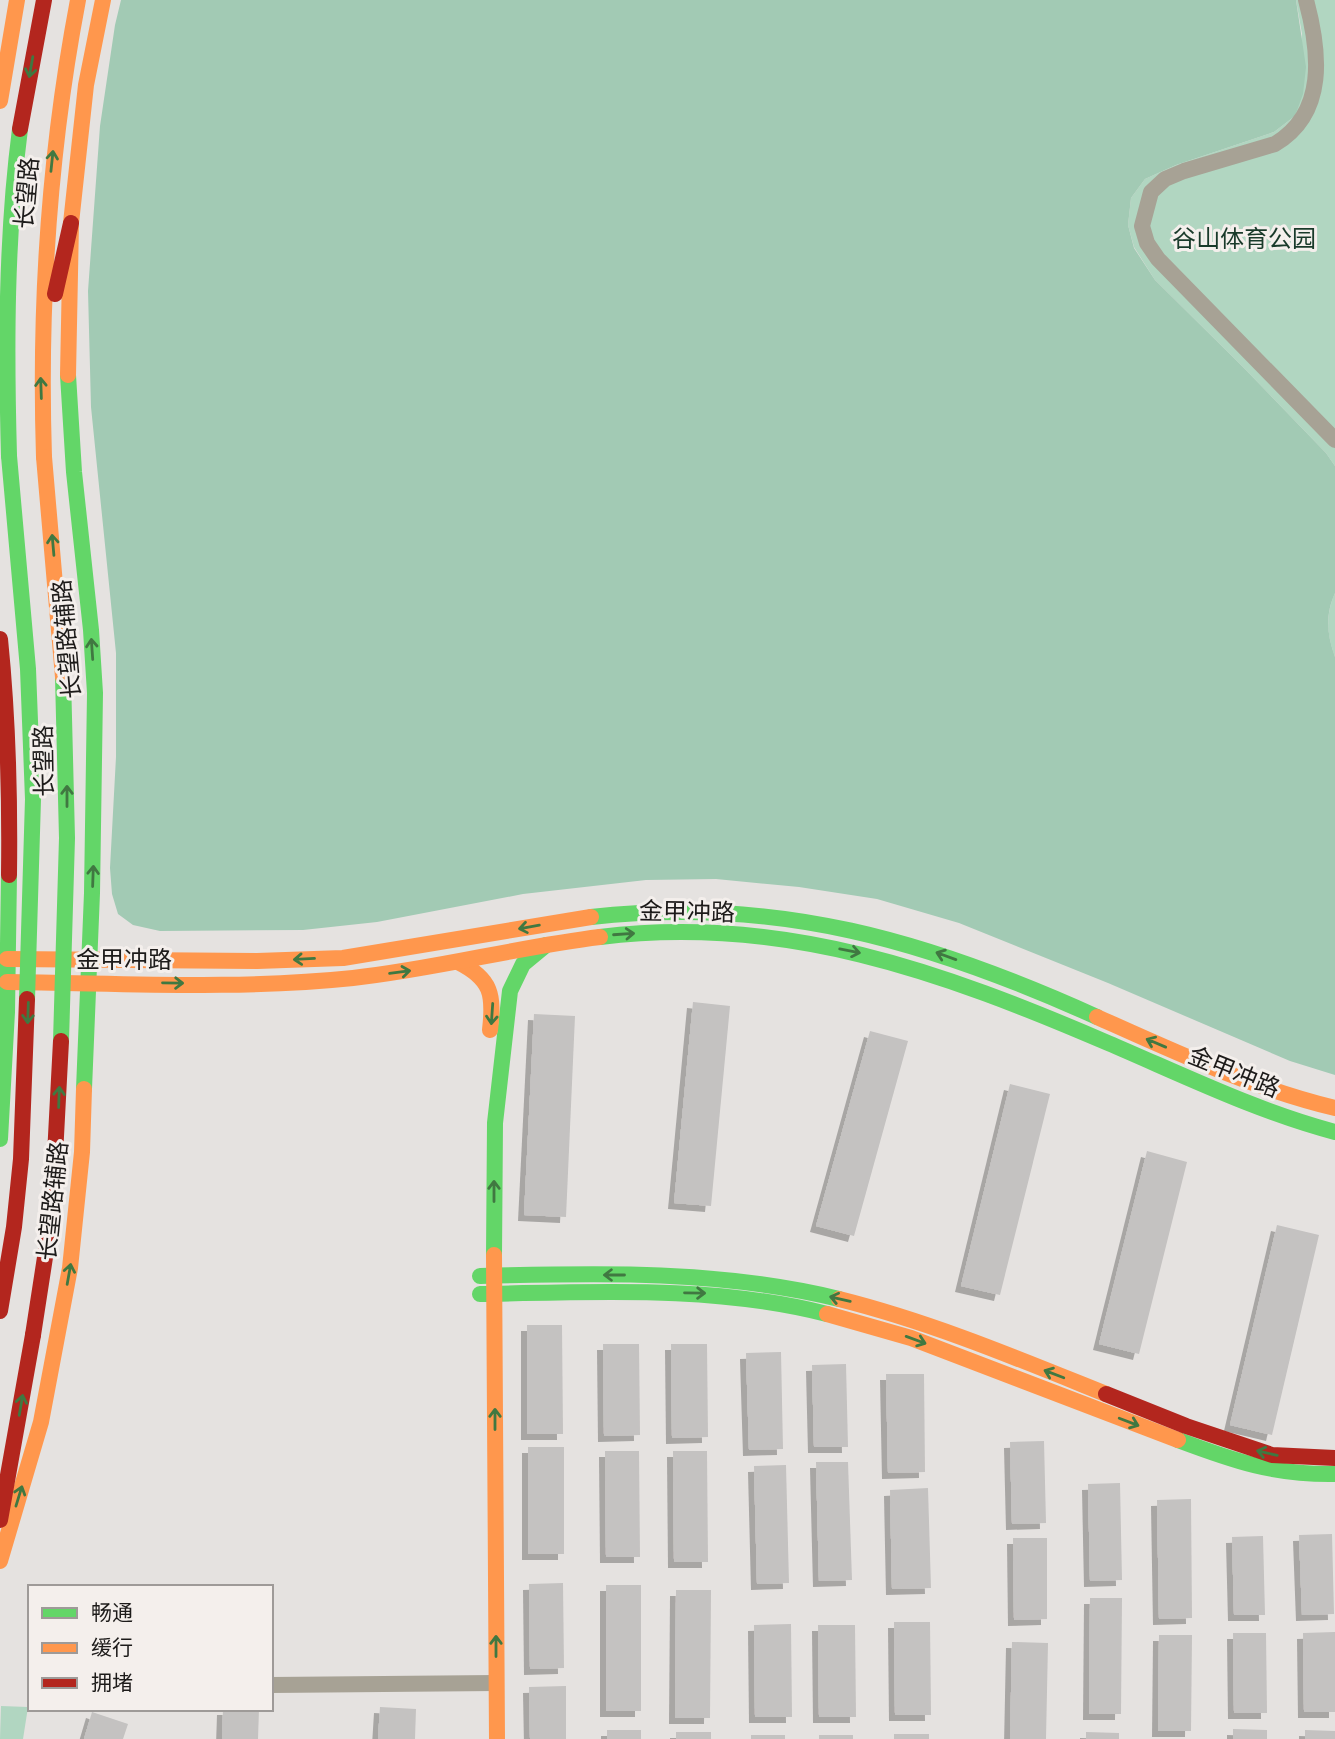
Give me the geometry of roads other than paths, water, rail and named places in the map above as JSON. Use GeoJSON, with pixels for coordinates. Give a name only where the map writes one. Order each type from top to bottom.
{"type":"FeatureCollection","features":[{"type":"Feature","properties":{"kind":"main road"},"geometry":{"type":"LineString","coordinates":[[0,101],[17,0]]}},
{"type":"Feature","properties":{"kind":"main road","name":"长望路"},"geometry":{"type":"LineString","coordinates":[[0,1311],[14,1227],[21,1159],[27,1051],[33,799],[28,669],[9,456],[6,384],[7,281],[13,192],[24,103],[44,0]]}},
{"type":"Feature","properties":{"kind":"main road","name":"长望路"},"geometry":{"type":"LineString","coordinates":[[0,1520],[52,1212],[67,838],[65,695],[44,457],[41,357],[45,241],[58,113],[78,0]]}},
{"type":"Feature","properties":{"kind":"main road","name":"长望路辅路"},"geometry":{"type":"LineString","coordinates":[[0,1561],[41,1422],[70,1268],[82,1152],[90,960],[95,693],[74,472],[67,352],[71,223],[86,85],[103,0]]}},
{"type":"Feature","properties":{"kind":"main road"},"geometry":{"type":"LineString","coordinates":[[0,246],[13,192]]}},
{"type":"Feature","properties":{"kind":"main road"},"geometry":{"type":"LineString","coordinates":[[41,357],[71,223]]}},
{"type":"Feature","properties":{"kind":"main road"},"geometry":{"type":"LineString","coordinates":[[0,639],[10,781],[7,982],[0,1139]]}},
{"type":"Feature","properties":{"kind":"main road","name":"金甲冲路"},"geometry":{"type":"LineString","coordinates":[[7,959],[244,961],[361,956],[559,921],[623,914],[668,911],[764,915],[855,931],[930,950],[1079,1008],[1286,1096],[1335,1108]]}},
{"type":"Feature","properties":{"kind":"main road"},"geometry":{"type":"LineString","coordinates":[[91,916],[96,931],[112,949],[125,956],[145,960]]}},
{"type":"Feature","properties":{"kind":"main road","name":"金甲冲路"},"geometry":{"type":"LineString","coordinates":[[7,982],[305,982],[409,971],[548,944],[623,934],[715,932],[863,954],[970,986],[1282,1117],[1335,1132]]}},
{"type":"Feature","properties":{"kind":"main road"},"geometry":{"type":"LineString","coordinates":[[487,1276],[495,1123],[510,991],[523,964],[548,944]]}},
{"type":"Feature","properties":{"kind":"main road"},"geometry":{"type":"LineString","coordinates":[[458,962],[481,975],[487,982],[493,1007],[481,1136],[487,1276],[489,1683],[483,1739]]}},
{"type":"Feature","properties":{"kind":"main road"},"geometry":{"type":"LineString","coordinates":[[88,1030],[92,1017],[107,998],[128,986],[144,982]]}},
{"type":"Feature","properties":{"kind":"main road"},"geometry":{"type":"LineString","coordinates":[[487,1276],[711,1277],[801,1290],[861,1303],[917,1322],[1241,1446],[1272,1455],[1335,1458]]}},
{"type":"Feature","properties":{"kind":"main road"},"geometry":{"type":"LineString","coordinates":[[487,1294],[708,1294],[796,1306],[857,1320],[911,1338],[1236,1462],[1266,1471],[1335,1474]]}},
{"type":"Feature","properties":{"kind":"main road"},"geometry":{"type":"LineString","coordinates":[[489,1683],[498,1739]]}},
{"type":"Feature","properties":{"kind":"street"},"geometry":{"type":"LineString","coordinates":[[1306,0],[1316,50],[1316,72],[1313,96],[1303,119],[1291,135],[1275,144],[1165,179],[1151,192],[1142,226],[1147,243],[1158,259],[1335,440]]}},
{"type":"Feature","properties":{"kind":"street"},"geometry":{"type":"LineString","coordinates":[[273,1685],[489,1683]]}},
{"type":"Feature","properties":{"kind":"park label","name":"谷山体育公园"},"geometry":{"type":"Point","coordinates":[1244,239]}}]}
